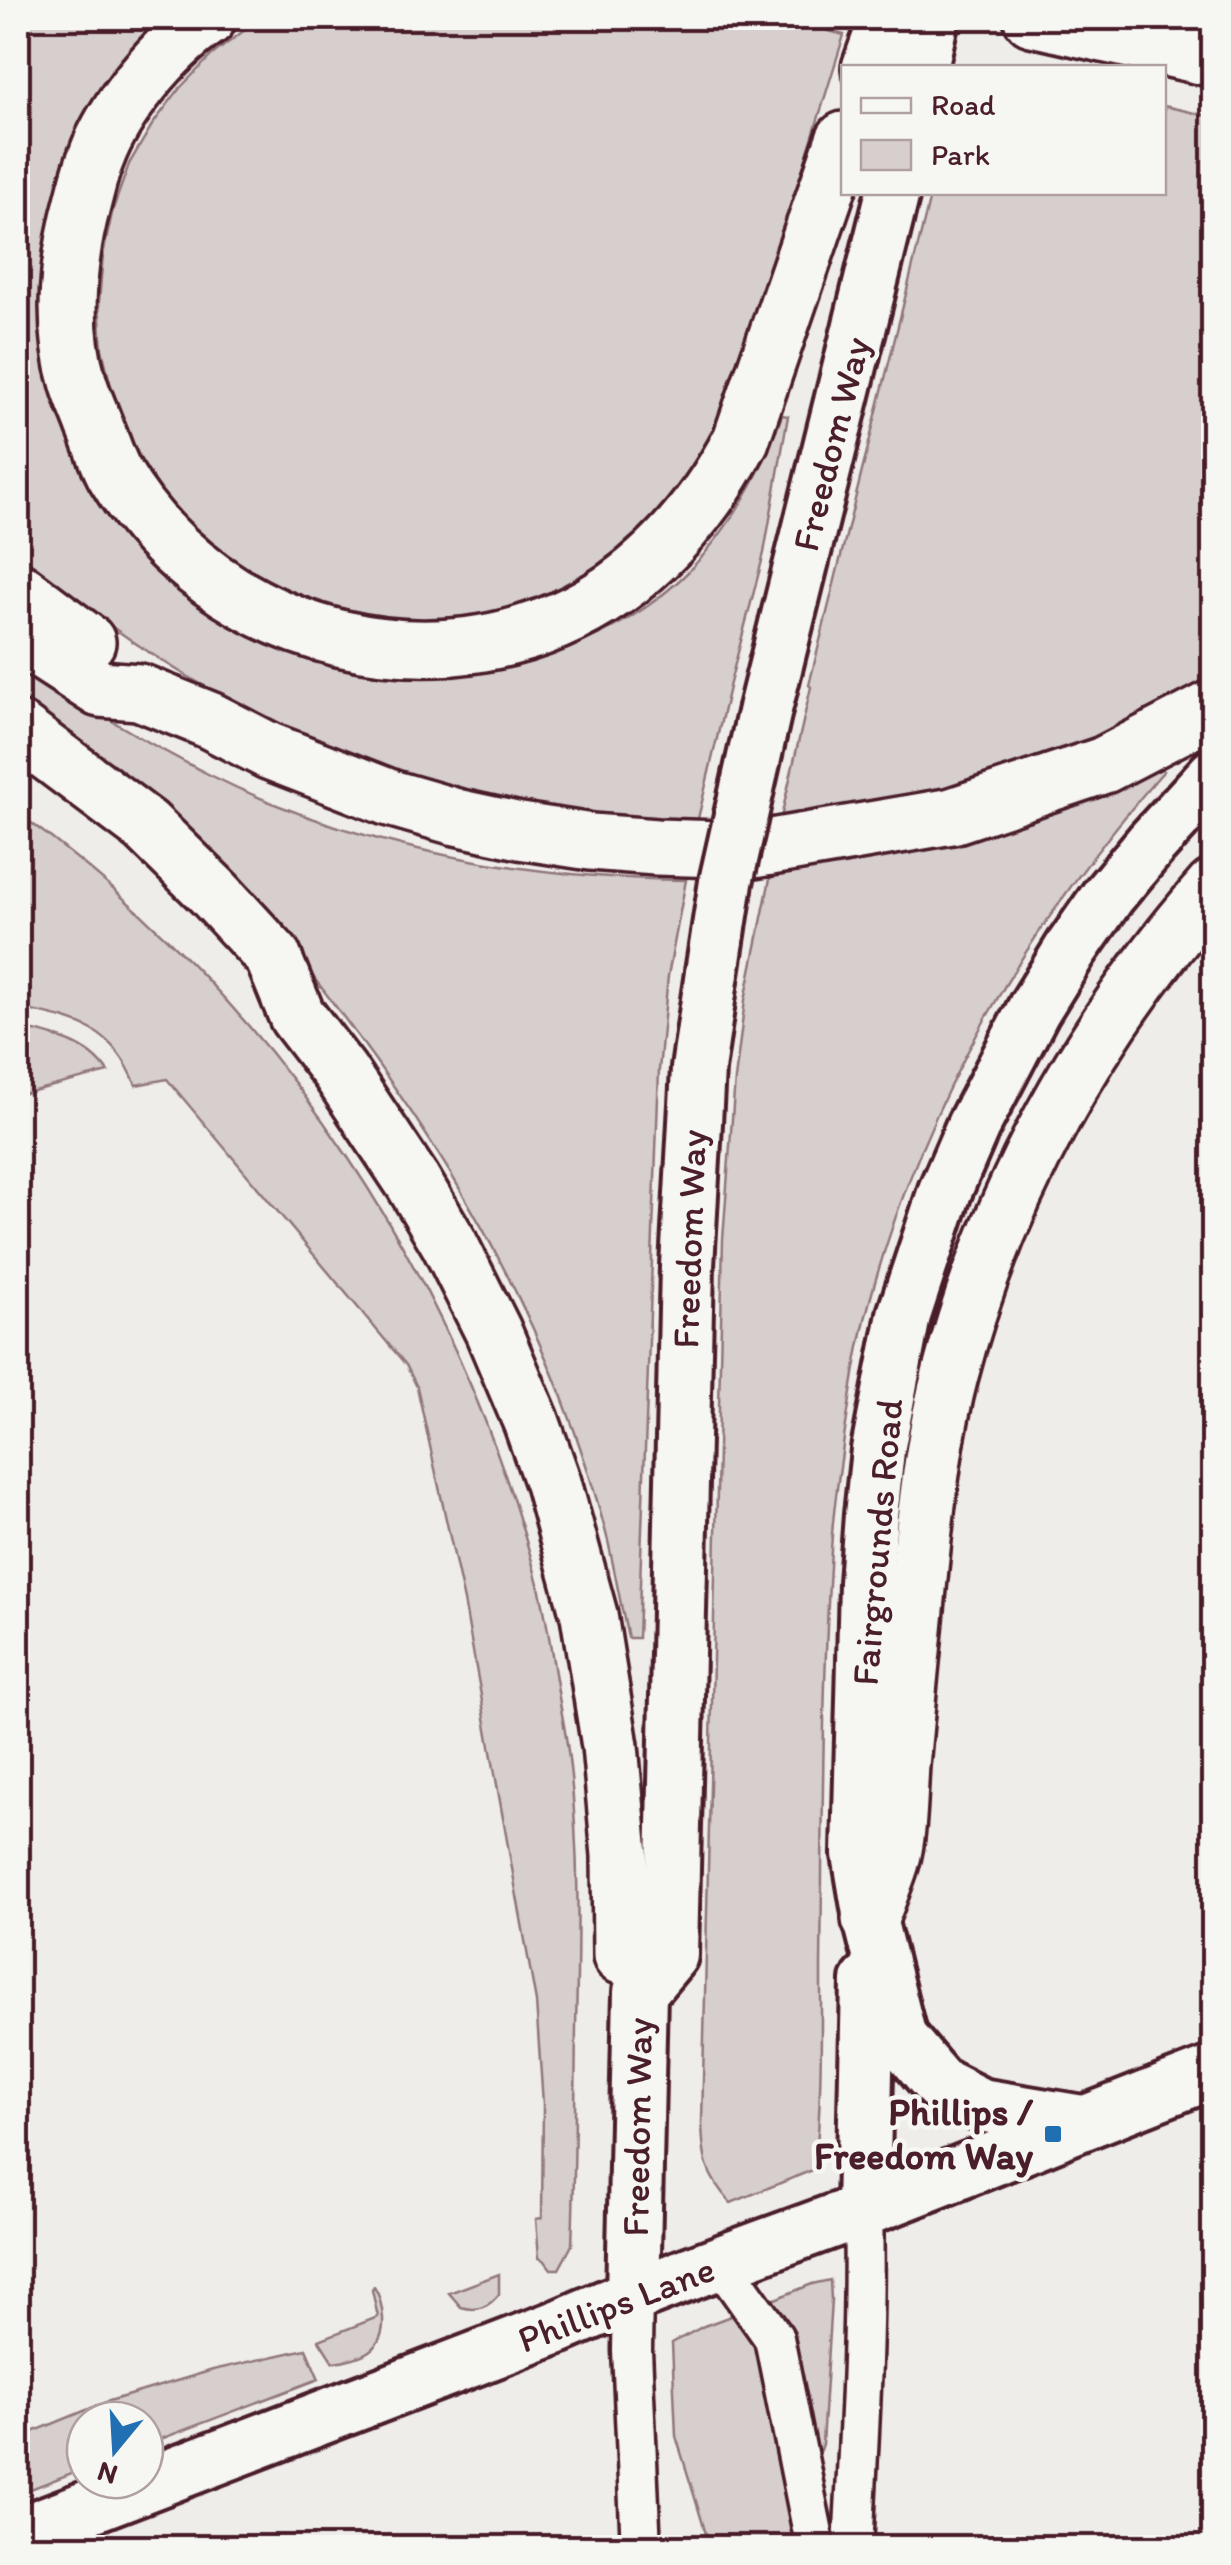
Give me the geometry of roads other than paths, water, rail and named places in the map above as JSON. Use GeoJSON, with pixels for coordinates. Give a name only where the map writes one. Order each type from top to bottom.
{"type":"FeatureCollection","features":[{"type":"Feature","properties":{"kind":"highway"},"geometry":{"type":"LineString","coordinates":[[208,18],[173,48],[140,85],[96,157],[74,236],[71,268],[70,335],[78,380],[113,471],[147,519],[178,552],[213,582],[255,607],[300,628],[353,642],[443,649],[483,644],[532,630],[576,612],[615,589],[690,522],[741,440],[841,146]]}},
{"type":"Feature","properties":{"kind":"highway"},"geometry":{"type":"LineString","coordinates":[[871,65],[888,18]]}},
{"type":"Feature","properties":{"kind":"highway"},"geometry":{"type":"LineString","coordinates":[[1032,18],[1214,59]]}},
{"type":"Feature","properties":{"kind":"highway"},"geometry":{"type":"LineString","coordinates":[[18,590],[117,663],[140,692]]}},
{"type":"Feature","properties":{"kind":"highway"},"geometry":{"type":"LineString","coordinates":[[18,636],[100,688],[140,692],[209,720],[268,751],[390,798],[456,817],[592,842],[754,850],[952,816],[1104,765],[1214,708]]}},
{"type":"Feature","properties":{"kind":"highway"},"geometry":{"type":"LineString","coordinates":[[18,730],[146,826],[272,957],[297,1016],[382,1134],[449,1243],[494,1331],[553,1483],[589,1616],[610,1746],[631,1974]]}},
{"type":"Feature","properties":{"kind":"highway"},"geometry":{"type":"LineString","coordinates":[[18,773],[157,884],[252,981],[297,1016]]}},
{"type":"Feature","properties":{"kind":"highway"},"geometry":{"type":"LineString","coordinates":[[870,1919],[892,1859],[936,1437],[950,1374],[985,1264],[1017,1186],[1093,1047],[1176,930],[1214,888]]}},
{"type":"Feature","properties":{"kind":"main road"},"geometry":{"type":"LineString","coordinates":[[922,65],[932,18]]}},
{"type":"Feature","properties":{"kind":"main road","name":"Freedom Way"},"geometry":{"type":"LineString","coordinates":[[633,2296],[631,1974],[671,1955],[687,1266],[698,1068],[726,882],[892,195]]}},
{"type":"Feature","properties":{"kind":"main road","name":"Fairgrounds Road"},"geometry":{"type":"LineString","coordinates":[[870,1919],[859,1854],[866,1583],[878,1450],[908,1300],[945,1190],[972,1126],[1034,1008],[1108,896],[1214,775]]}},
{"type":"Feature","properties":{"kind":"main road"},"geometry":{"type":"LineString","coordinates":[[870,1919],[900,2038],[940,2084],[980,2105],[1082,2122]]}},
{"type":"Feature","properties":{"kind":"main road"},"geometry":{"type":"LineString","coordinates":[[863,2210],[870,1919]]}},
{"type":"Feature","properties":{"kind":"main road","name":"Phillips Lane"},"geometry":{"type":"LineString","coordinates":[[18,2534],[1214,2072]]}},
{"type":"Feature","properties":{"kind":"street"},"geometry":{"type":"LineString","coordinates":[[853,2548],[862,2380],[863,2210]]}},
{"type":"Feature","properties":{"kind":"street"},"geometry":{"type":"LineString","coordinates":[[721,2264],[774,2338],[816,2548]]}},
{"type":"Feature","properties":{"kind":"street"},"geometry":{"type":"LineString","coordinates":[[633,2296],[641,2548]]}},
{"type":"Feature","properties":{"kind":"place","name":"Phillips / Freedom Way"},"geometry":{"type":"Point","coordinates":[1053,2134]}}]}
